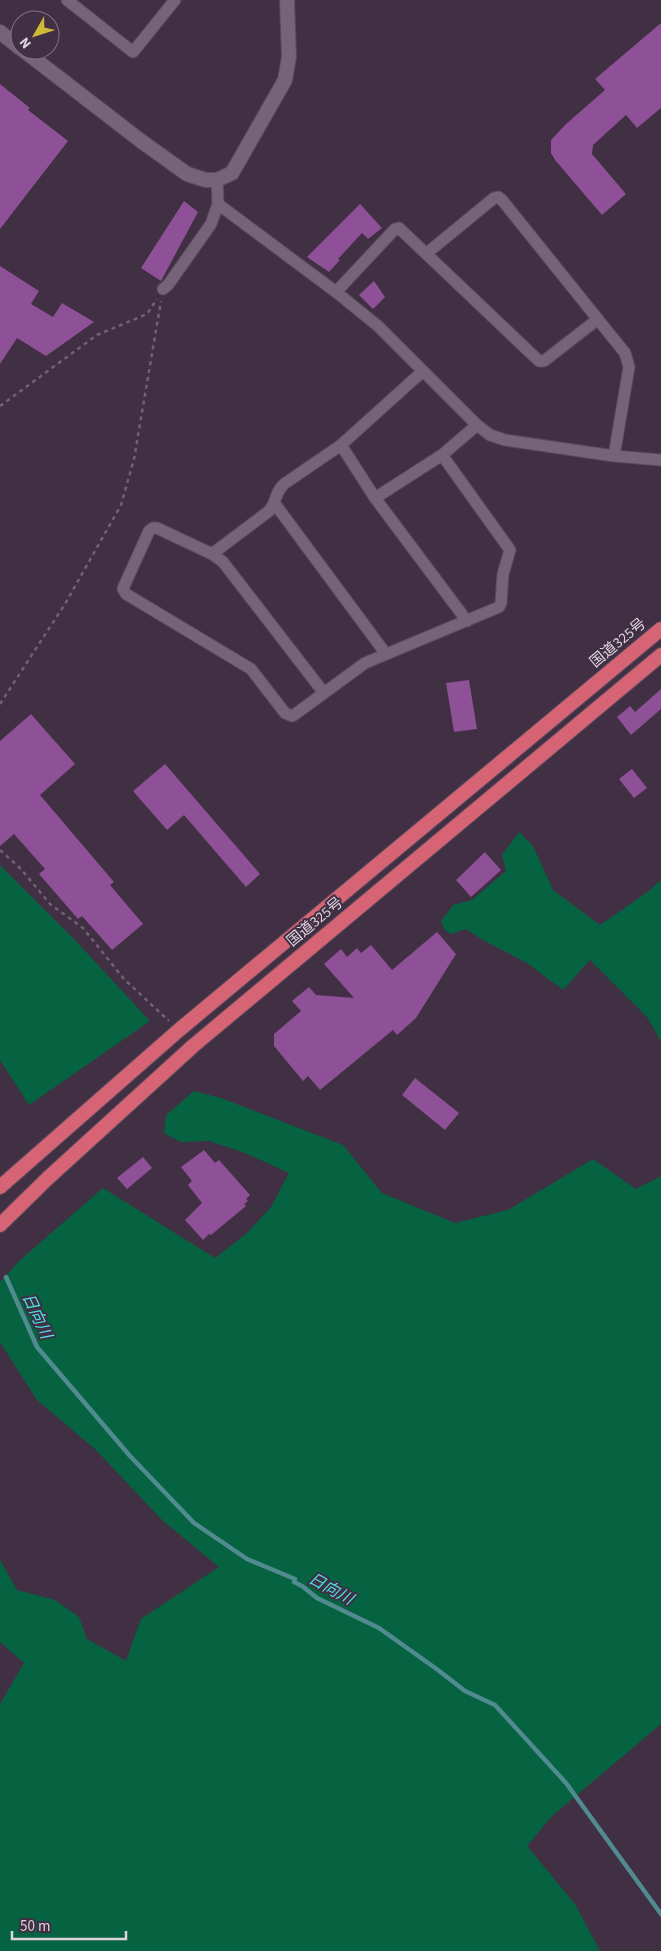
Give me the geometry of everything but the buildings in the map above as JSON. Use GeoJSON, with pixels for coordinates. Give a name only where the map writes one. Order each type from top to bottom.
{"type":"FeatureCollection","features":[{"type":"Feature","properties":{"kind":"highway","name":"国道325号"},"geometry":{"type":"LineString","coordinates":[[0,1187],[179,1030],[661,629]]}},
{"type":"Feature","properties":{"kind":"highway","name":"国道325号"},"geometry":{"type":"LineString","coordinates":[[0,1225],[180,1056],[661,655]]}},
{"type":"Feature","properties":{"kind":"street"},"geometry":{"type":"LineString","coordinates":[[68,0],[133,52],[175,0]]}},
{"type":"Feature","properties":{"kind":"street"},"geometry":{"type":"LineString","coordinates":[[36,60],[187,174],[206,180],[217,180],[232,173],[285,80],[289,57],[287,0]]}},
{"type":"Feature","properties":{"kind":"street"},"geometry":{"type":"LineString","coordinates":[[0,32],[10,40]]}},
{"type":"Feature","properties":{"kind":"street"},"geometry":{"type":"LineString","coordinates":[[163,289],[168,285],[211,224],[218,204],[217,180]]}},
{"type":"Feature","properties":{"kind":"street"},"geometry":{"type":"LineString","coordinates":[[427,253],[494,198],[498,197],[625,353],[629,368],[614,456]]}},
{"type":"Feature","properties":{"kind":"street"},"geometry":{"type":"LineString","coordinates":[[218,204],[336,292],[378,326],[477,425],[490,435],[505,440],[614,456],[661,460]]}},
{"type":"Feature","properties":{"kind":"street"},"geometry":{"type":"LineString","coordinates":[[336,292],[395,229],[399,228],[404,230],[539,361],[544,361],[598,319]]}},
{"type":"Feature","properties":{"kind":"street"},"geometry":{"type":"LineString","coordinates":[[212,554],[275,504],[278,491],[284,484],[342,445],[423,371]]}},
{"type":"Feature","properties":{"kind":"street"},"geometry":{"type":"LineString","coordinates":[[375,498],[442,455],[477,425]]}},
{"type":"Feature","properties":{"kind":"street"},"geometry":{"type":"LineString","coordinates":[[342,445],[375,498],[467,621]]}},
{"type":"Feature","properties":{"kind":"street"},"geometry":{"type":"LineString","coordinates":[[324,693],[227,565],[212,554],[157,528],[153,528],[149,532],[123,590],[126,594],[250,669],[288,716],[294,715],[365,663],[499,607],[501,603],[503,574],[510,550],[442,455]]}},
{"type":"Feature","properties":{"kind":"street"},"geometry":{"type":"LineString","coordinates":[[275,504],[386,654]]}},
{"type":"Feature","properties":{"kind":"path"},"geometry":{"type":"LineString","coordinates":[[0,406],[97,335],[147,314],[163,289]]}},
{"type":"Feature","properties":{"kind":"path"},"geometry":{"type":"LineString","coordinates":[[0,704],[65,604],[121,505],[134,459],[163,289]]}},
{"type":"Feature","properties":{"kind":"path"},"geometry":{"type":"LineString","coordinates":[[0,850],[20,868],[50,904],[82,928],[124,979],[179,1030]]}},
{"type":"Feature","properties":{"kind":"green space"},"geometry":{"type":"Polygon","coordinates":[[[519,832],[533,846],[553,890],[600,925],[649,891],[661,880],[661,1041],[647,1017],[590,960],[563,990],[527,963],[466,929],[451,934],[444,929],[441,921],[453,905],[472,900],[506,871],[502,855],[519,832]]]}},
{"type":"Feature","properties":{"kind":"green space"},"geometry":{"type":"Polygon","coordinates":[[[0,865],[74,939],[150,1021],[29,1105],[0,1060],[0,865]]]}},
{"type":"Feature","properties":{"kind":"green space"},"geometry":{"type":"Polygon","coordinates":[[[194,1091],[221,1098],[343,1145],[382,1193],[455,1223],[508,1210],[593,1159],[636,1189],[661,1176],[661,1724],[552,1816],[527,1846],[575,1904],[600,1951],[0,1951],[0,1704],[24,1663],[0,1642],[0,1560],[17,1590],[55,1600],[79,1617],[87,1639],[126,1661],[141,1619],[219,1567],[163,1521],[95,1449],[37,1400],[0,1342],[0,1282],[19,1261],[103,1188],[215,1258],[247,1233],[271,1207],[289,1173],[245,1153],[209,1141],[181,1142],[164,1133],[166,1115],[194,1091]]]}},
{"type":"Feature","properties":{"kind":"waterway","name":"日向川"},"geometry":{"type":"LineString","coordinates":[[6,1277],[37,1347],[130,1456],[194,1523],[247,1559],[295,1579],[294,1582],[317,1598],[379,1628],[465,1691],[495,1705],[566,1783],[661,1914]]}}]}
